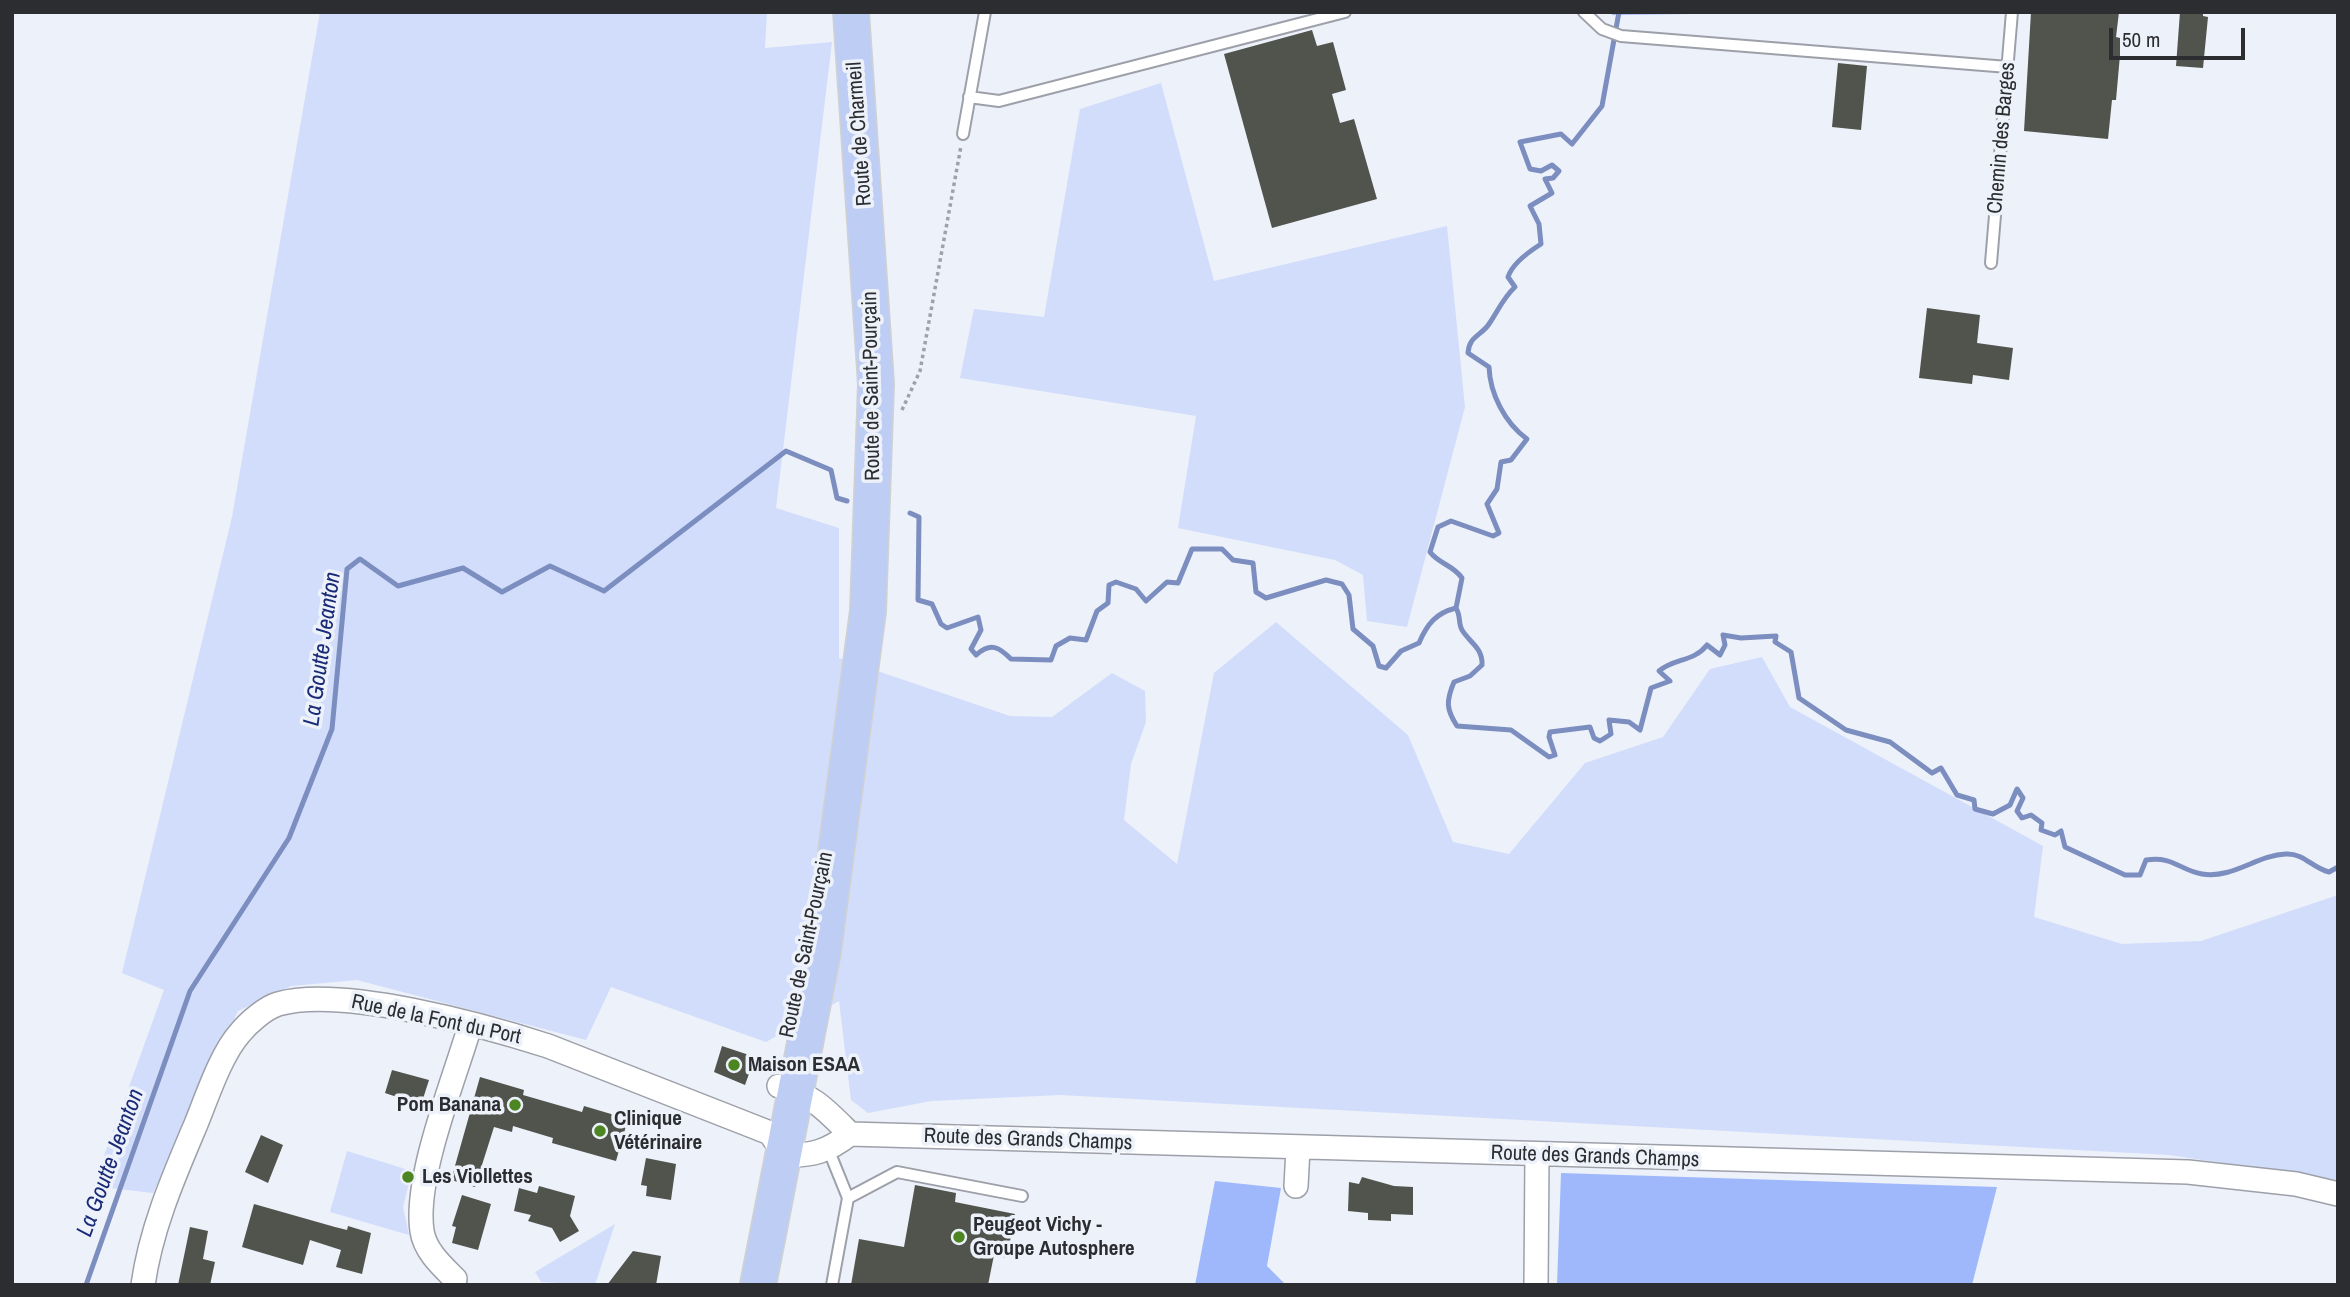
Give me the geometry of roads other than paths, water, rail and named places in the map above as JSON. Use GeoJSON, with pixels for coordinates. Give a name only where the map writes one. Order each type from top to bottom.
{"type":"FeatureCollection","features":[{"type":"Feature","properties":{"kind":"main road","name":"Route de Charmeil"},"geometry":{"type":"LineString","coordinates":[[851,14],[869,249]]}},
{"type":"Feature","properties":{"kind":"main road","name":"Route de Saint-Pourçain"},"geometry":{"type":"LineString","coordinates":[[744,1285],[822,951],[868,611],[876,416],[869,249]]}},
{"type":"Feature","properties":{"kind":"main road","name":"Route de Saint-Pourçain"},"geometry":{"type":"LineString","coordinates":[[758,1285],[777,1144]]}},
{"type":"Feature","properties":{"kind":"street","name":"Rue de la Font du Port"},"geometry":{"type":"LineString","coordinates":[[143,1285],[167,1192],[215,1079],[239,1034],[275,1005],[306,999],[375,1003],[548,1046],[777,1144]]}},
{"type":"Feature","properties":{"kind":"street"},"geometry":{"type":"LineString","coordinates":[[458,1283],[433,1257],[422,1233],[421,1190],[470,1026]]}},
{"type":"Feature","properties":{"kind":"street"},"geometry":{"type":"LineString","coordinates":[[777,1144],[804,1156],[829,1151],[850,1135],[817,1101],[788,1088]]}},
{"type":"Feature","properties":{"kind":"street","name":"Route des Grands Champs"},"geometry":{"type":"LineString","coordinates":[[850,1135],[2188,1172],[2296,1184],[2338,1194]]}},
{"type":"Feature","properties":{"kind":"street"},"geometry":{"type":"LineString","coordinates":[[1296,1186],[1298,1149]]}},
{"type":"Feature","properties":{"kind":"street"},"geometry":{"type":"LineString","coordinates":[[1536,1285],[1537,1156]]}},
{"type":"Feature","properties":{"kind":"lane"},"geometry":{"type":"LineString","coordinates":[[963,134],[985,12]]}},
{"type":"Feature","properties":{"kind":"lane"},"geometry":{"type":"LineString","coordinates":[[969,97],[999,100],[1345,12]]}},
{"type":"Feature","properties":{"kind":"lane"},"geometry":{"type":"LineString","coordinates":[[1584,12],[1602,29],[1621,36],[2008,67]]}},
{"type":"Feature","properties":{"kind":"lane","name":"Chemin des Barges"},"geometry":{"type":"LineString","coordinates":[[1991,263],[2011,12]]}},
{"type":"Feature","properties":{"kind":"lane"},"geometry":{"type":"LineString","coordinates":[[829,1151],[848,1198],[832,1285]]}},
{"type":"Feature","properties":{"kind":"lane"},"geometry":{"type":"LineString","coordinates":[[848,1198],[897,1172],[1022,1196]]}},
{"type":"Feature","properties":{"kind":"waterway"},"geometry":{"type":"LineString","coordinates":[[1456,608],[1462,578],[1430,552],[1438,527],[1451,521],[1493,536],[1499,533],[1487,504],[1497,489],[1501,462],[1511,460],[1527,439],[1512,425],[1500,407],[1492,387],[1489,367],[1468,353],[1473,340],[1486,328],[1515,287],[1508,277],[1513,267],[1541,244],[1539,224],[1530,206],[1552,193],[1545,179],[1553,178],[1559,171],[1552,165],[1541,171],[1530,169],[1520,142],[1561,134],[1572,144],[1602,106],[1619,12]]}},
{"type":"Feature","properties":{"kind":"waterway","name":"La Goutte Jeanton"},"geometry":{"type":"LineString","coordinates":[[86,1285],[190,991],[289,838],[332,729],[347,569],[360,559],[398,586],[463,568],[502,592],[550,566],[604,591],[786,451],[831,470],[837,498],[847,501]]}},
{"type":"Feature","properties":{"kind":"waterway","name":"La Goutte Jeanton"},"geometry":{"type":"LineString","coordinates":[[910,513],[919,517],[918,600],[932,604],[941,624],[947,628],[978,617],[981,630],[971,649],[976,655],[991,647],[1003,651],[1011,659],[1051,660],[1056,646],[1070,638],[1086,640],[1097,611],[1108,603],[1109,585],[1116,582],[1136,589],[1146,601],[1167,582],[1178,583],[1192,549],[1222,549],[1233,560],[1253,563],[1256,592],[1266,598],[1326,580],[1342,584],[1349,595],[1353,629],[1373,646],[1379,666],[1386,668],[1401,651],[1419,643],[1425,630],[1438,616],[1456,608]]}},
{"type":"Feature","properties":{"kind":"waterway","name":"La Goutte Jeanton"},"geometry":{"type":"LineString","coordinates":[[1456,608],[1465,635],[1482,659],[1482,665],[1470,676],[1454,682],[1448,705],[1457,726],[1511,730],[1549,757],[1555,755],[1550,732],[1590,727],[1594,738],[1600,741],[1611,734],[1609,720],[1629,722],[1640,730],[1651,688],[1670,681],[1659,671],[1696,654],[1707,645],[1720,655],[1725,645],[1723,635],[1741,638],[1776,636],[1775,642],[1791,652],[1799,698],[1846,730],[1890,742],[1932,773],[1941,768],[1957,795],[1974,800],[1975,809],[1993,814],[2010,805],[2017,789],[2023,798],[2017,811],[2022,818],[2031,815],[2042,823],[2041,830],[2055,835],[2061,831],[2065,847],[2125,875],[2140,875],[2146,860],[2163,860],[2194,872],[2213,875],[2286,854],[2303,858],[2329,872],[2338,867]]}},
{"type":"Feature","properties":{"kind":"place","name":"Maison ESAA"},"geometry":{"type":"Point","coordinates":[734,1065]}},
{"type":"Feature","properties":{"kind":"place","name":"Pom Banana"},"geometry":{"type":"Point","coordinates":[515,1105]}},
{"type":"Feature","properties":{"kind":"place","name":"Clinique Vétérinaire"},"geometry":{"type":"Point","coordinates":[600,1131]}},
{"type":"Feature","properties":{"kind":"place","name":"Les Viollettes"},"geometry":{"type":"Point","coordinates":[408,1177]}},
{"type":"Feature","properties":{"kind":"place","name":"Peugeot Vichy - Groupe Autosphere"},"geometry":{"type":"Point","coordinates":[959,1237]}}]}
